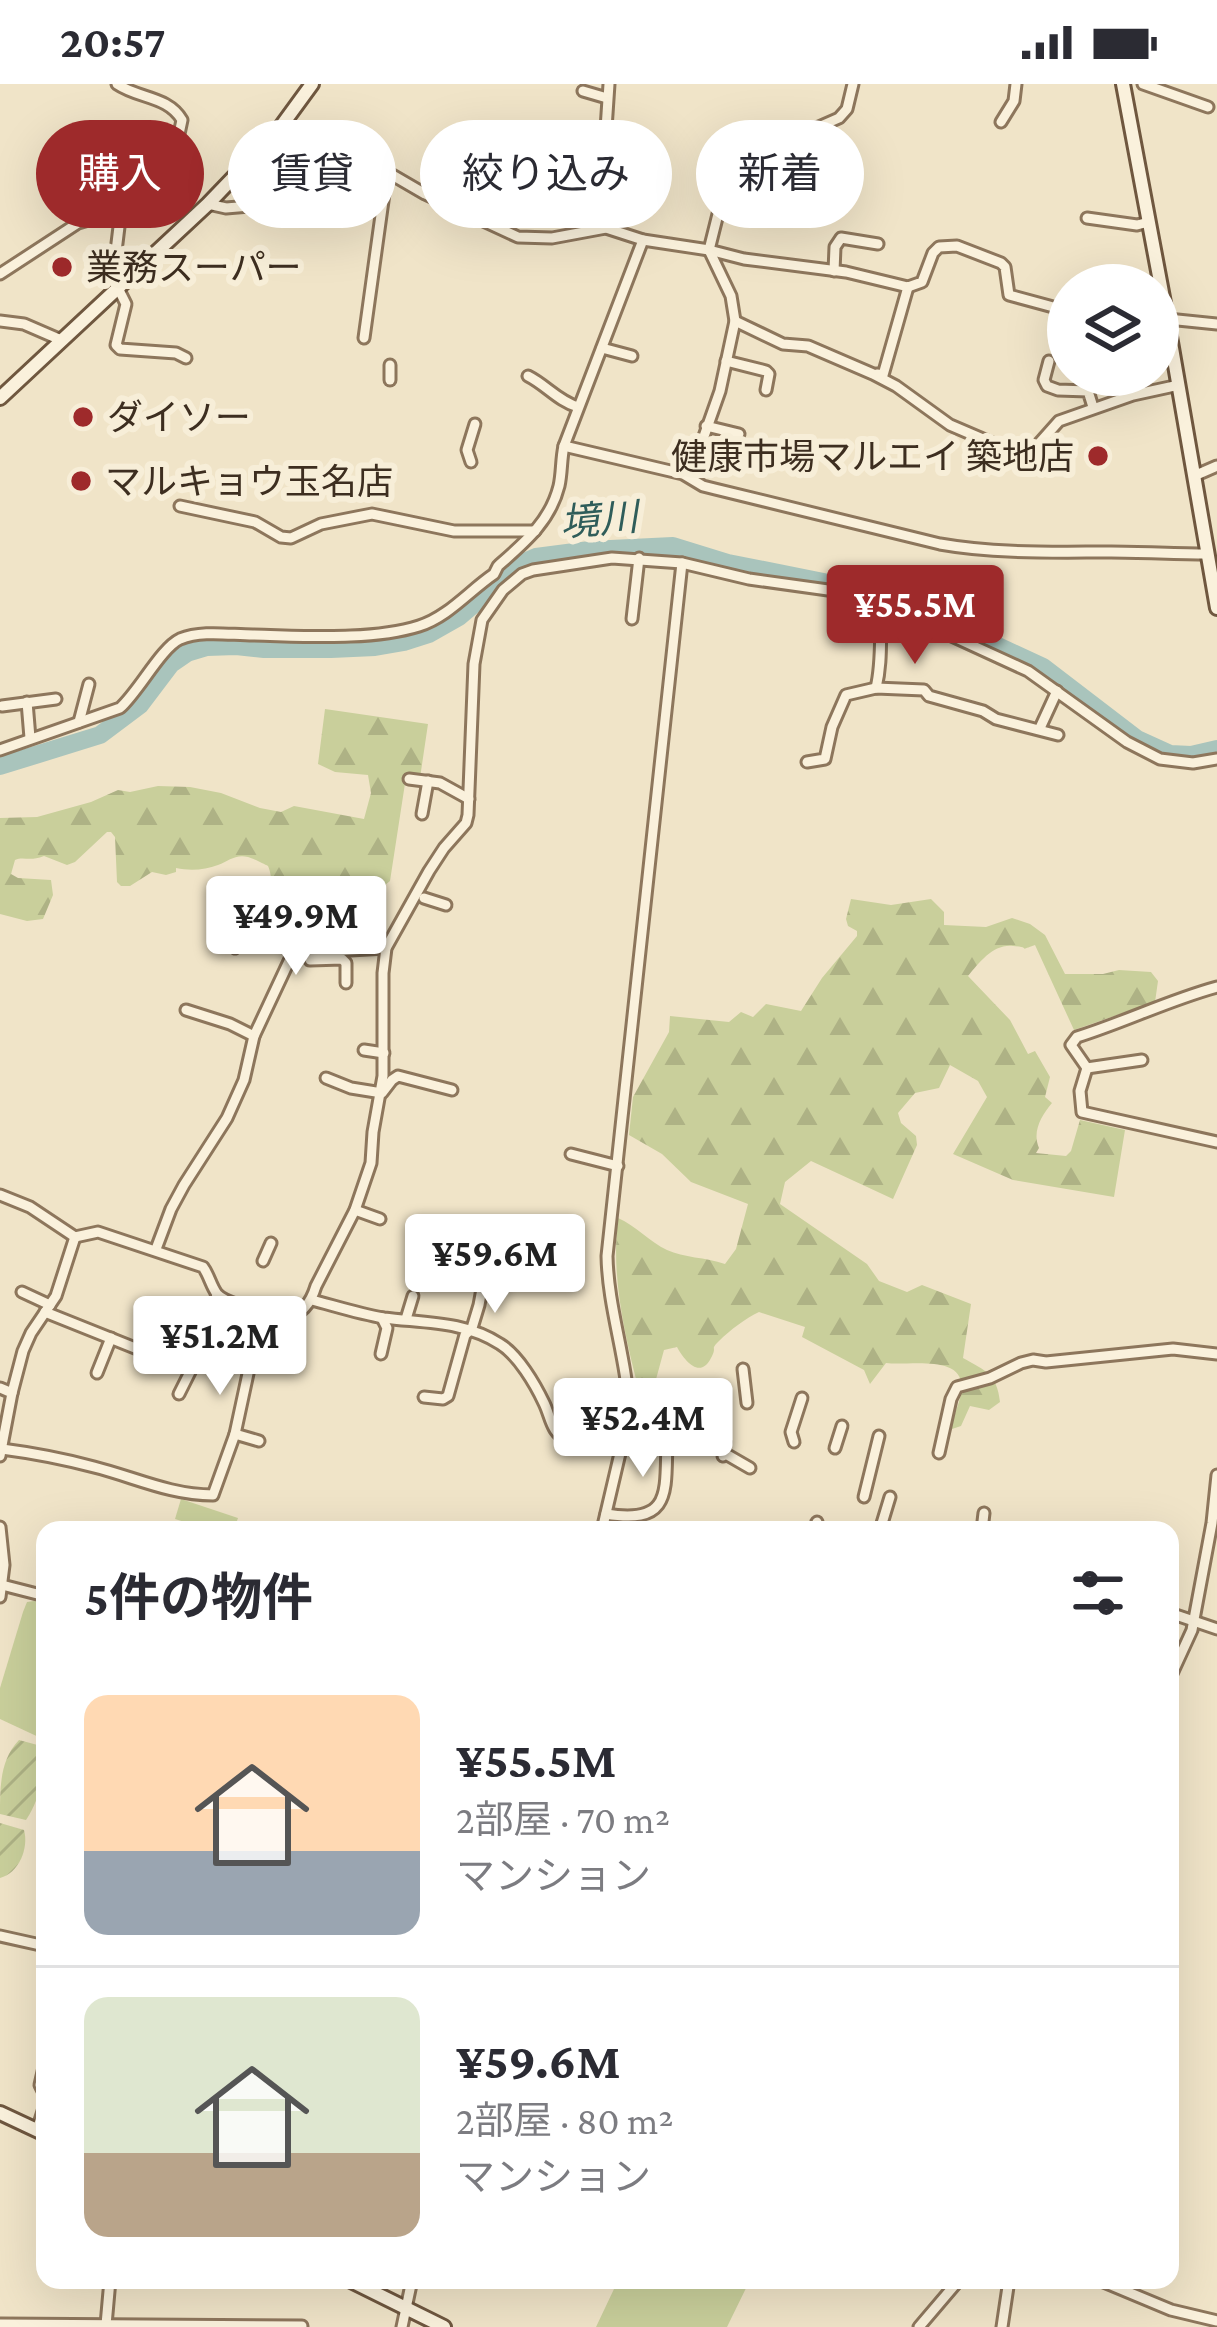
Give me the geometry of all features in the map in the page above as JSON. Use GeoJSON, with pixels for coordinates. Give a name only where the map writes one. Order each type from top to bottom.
{"type":"FeatureCollection","features":[{"type":"Feature","properties":{"kind":"main road"},"geometry":{"type":"LineString","coordinates":[[0,398],[208,204],[277,132],[312,84]]}},
{"type":"Feature","properties":{"kind":"main road"},"geometry":{"type":"LineString","coordinates":[[1123,84],[1155,264]]}},
{"type":"Feature","properties":{"kind":"main road"},"geometry":{"type":"LineString","coordinates":[[1179,385],[1217,608]]}},
{"type":"Feature","properties":{"kind":"main road"},"geometry":{"type":"LineString","coordinates":[[0,2113],[36,2130]]}},
{"type":"Feature","properties":{"kind":"main road"},"geometry":{"type":"LineString","coordinates":[[368,2289],[445,2327]]}},
{"type":"Feature","properties":{"kind":"street"},"geometry":{"type":"LineString","coordinates":[[117,84],[171,105],[181,120]]}},
{"type":"Feature","properties":{"kind":"street"},"geometry":{"type":"LineString","coordinates":[[606,120],[609,84]]}},
{"type":"Feature","properties":{"kind":"street"},"geometry":{"type":"LineString","coordinates":[[690,476],[720,391],[735,321],[731,296],[709,250],[730,166],[839,118],[847,109],[853,84]]}},
{"type":"Feature","properties":{"kind":"street"},"geometry":{"type":"LineString","coordinates":[[1001,122],[1014,101],[1016,84]]}},
{"type":"Feature","properties":{"kind":"street"},"geometry":{"type":"LineString","coordinates":[[1143,84],[1208,107]]}},
{"type":"Feature","properties":{"kind":"street"},"geometry":{"type":"LineString","coordinates":[[583,91],[607,98]]}},
{"type":"Feature","properties":{"kind":"street"},"geometry":{"type":"LineString","coordinates":[[208,204],[228,206]]}},
{"type":"Feature","properties":{"kind":"street"},"geometry":{"type":"LineString","coordinates":[[1088,218],[1149,223]]}},
{"type":"Feature","properties":{"kind":"street"},"geometry":{"type":"LineString","coordinates":[[0,274],[72,228]]}},
{"type":"Feature","properties":{"kind":"street"},"geometry":{"type":"LineString","coordinates":[[118,228],[114,268],[126,304],[116,346],[187,358]]}},
{"type":"Feature","properties":{"kind":"street"},"geometry":{"type":"LineString","coordinates":[[364,338],[379,228]]}},
{"type":"Feature","properties":{"kind":"street"},"geometry":{"type":"LineString","coordinates":[[499,228],[518,237],[552,238],[606,228],[643,240],[908,287],[922,282],[933,253],[947,244],[996,259],[1005,267],[1009,295],[1047,305]]}},
{"type":"Feature","properties":{"kind":"street"},"geometry":{"type":"LineString","coordinates":[[834,271],[835,247],[841,238],[878,244]]}},
{"type":"Feature","properties":{"kind":"street"},"geometry":{"type":"LineString","coordinates":[[0,750],[120,709],[176,641],[215,634],[366,634],[416,628],[447,612],[496,575],[498,566],[553,507],[564,446],[643,240]]}},
{"type":"Feature","properties":{"kind":"street"},"geometry":{"type":"LineString","coordinates":[[873,374],[883,375],[908,287]]}},
{"type":"Feature","properties":{"kind":"street"},"geometry":{"type":"LineString","coordinates":[[1179,320],[1217,324]]}},
{"type":"Feature","properties":{"kind":"street"},"geometry":{"type":"LineString","coordinates":[[0,321],[24,324],[62,340]]}},
{"type":"Feature","properties":{"kind":"street"},"geometry":{"type":"LineString","coordinates":[[735,321],[783,344],[808,346],[873,374],[950,425],[999,446],[1027,452],[1059,421],[1127,396]]}},
{"type":"Feature","properties":{"kind":"street"},"geometry":{"type":"LineString","coordinates":[[602,348],[632,356]]}},
{"type":"Feature","properties":{"kind":"street"},"geometry":{"type":"LineString","coordinates":[[726,362],[766,371],[766,389]]}},
{"type":"Feature","properties":{"kind":"street"},"geometry":{"type":"LineString","coordinates":[[389,380],[391,364]]}},
{"type":"Feature","properties":{"kind":"street"},"geometry":{"type":"LineString","coordinates":[[528,376],[546,385],[561,401],[578,407]]}},
{"type":"Feature","properties":{"kind":"street"},"geometry":{"type":"LineString","coordinates":[[1090,396],[1093,407]]}},
{"type":"Feature","properties":{"kind":"street"},"geometry":{"type":"LineString","coordinates":[[471,462],[467,450],[475,424]]}},
{"type":"Feature","properties":{"kind":"street"},"geometry":{"type":"LineString","coordinates":[[706,426],[740,434]]}},
{"type":"Feature","properties":{"kind":"street"},"geometry":{"type":"LineString","coordinates":[[564,446],[690,476],[703,486],[938,550],[1207,554]]}},
{"type":"Feature","properties":{"kind":"street"},"geometry":{"type":"LineString","coordinates":[[1194,476],[1217,466]]}},
{"type":"Feature","properties":{"kind":"street"},"geometry":{"type":"LineString","coordinates":[[180,506],[255,522],[291,538],[321,524],[372,514],[454,531],[535,531]]}},
{"type":"Feature","properties":{"kind":"street"},"geometry":{"type":"LineString","coordinates":[[0,1195],[74,1237],[98,1232],[203,1267],[218,1294],[263,1317],[289,1318],[312,1300],[355,1210],[371,1163],[384,1053],[386,948],[443,848],[466,824],[476,641],[482,620],[507,586],[533,570],[612,558],[682,563],[882,604],[1028,671],[1127,742],[1160,759],[1181,763],[1217,759]]}},
{"type":"Feature","properties":{"kind":"street"},"geometry":{"type":"LineString","coordinates":[[632,619],[639,559]]}},
{"type":"Feature","properties":{"kind":"street"},"geometry":{"type":"LineString","coordinates":[[604,1521],[629,1415],[608,1271],[682,563]]}},
{"type":"Feature","properties":{"kind":"street"},"geometry":{"type":"LineString","coordinates":[[496,575],[507,586]]}},
{"type":"Feature","properties":{"kind":"street"},"geometry":{"type":"LineString","coordinates":[[877,688],[882,604]]}},
{"type":"Feature","properties":{"kind":"street"},"geometry":{"type":"LineString","coordinates":[[79,722],[89,684]]}},
{"type":"Feature","properties":{"kind":"street"},"geometry":{"type":"LineString","coordinates":[[807,762],[825,758],[846,694],[877,688],[924,690],[929,696],[1058,735]]}},
{"type":"Feature","properties":{"kind":"street"},"geometry":{"type":"LineString","coordinates":[[1040,728],[1057,691]]}},
{"type":"Feature","properties":{"kind":"street"},"geometry":{"type":"LineString","coordinates":[[2,706],[56,698]]}},
{"type":"Feature","properties":{"kind":"street"},"geometry":{"type":"LineString","coordinates":[[27,702],[30,738]]}},
{"type":"Feature","properties":{"kind":"street"},"geometry":{"type":"LineString","coordinates":[[409,779],[440,783],[469,799]]}},
{"type":"Feature","properties":{"kind":"street"},"geometry":{"type":"LineString","coordinates":[[422,814],[428,781]]}},
{"type":"Feature","properties":{"kind":"street"},"geometry":{"type":"LineString","coordinates":[[424,898],[446,905]]}},
{"type":"Feature","properties":{"kind":"street"},"geometry":{"type":"LineString","coordinates":[[235,948],[247,917]]}},
{"type":"Feature","properties":{"kind":"street"},"geometry":{"type":"LineString","coordinates":[[156,1250],[171,1209],[227,1118],[244,1080],[254,1036],[291,957],[386,948]]}},
{"type":"Feature","properties":{"kind":"street"},"geometry":{"type":"LineString","coordinates":[[307,952],[310,960],[342,959],[346,983]]}},
{"type":"Feature","properties":{"kind":"street"},"geometry":{"type":"LineString","coordinates":[[275,953],[286,967]]}},
{"type":"Feature","properties":{"kind":"street"},"geometry":{"type":"LineString","coordinates":[[1087,1069],[1071,1045],[1078,1037],[1217,987]]}},
{"type":"Feature","properties":{"kind":"street"},"geometry":{"type":"LineString","coordinates":[[186,1010],[254,1036]]}},
{"type":"Feature","properties":{"kind":"street"},"geometry":{"type":"LineString","coordinates":[[364,1050],[384,1053]]}},
{"type":"Feature","properties":{"kind":"street"},"geometry":{"type":"LineString","coordinates":[[1087,1069],[1142,1060]]}},
{"type":"Feature","properties":{"kind":"street"},"geometry":{"type":"LineString","coordinates":[[1087,1069],[1080,1091],[1082,1112],[1217,1142]]}},
{"type":"Feature","properties":{"kind":"street"},"geometry":{"type":"LineString","coordinates":[[326,1078],[380,1092],[398,1076],[452,1090]]}},
{"type":"Feature","properties":{"kind":"street"},"geometry":{"type":"LineString","coordinates":[[572,1154],[618,1166]]}},
{"type":"Feature","properties":{"kind":"street"},"geometry":{"type":"LineString","coordinates":[[355,1210],[380,1219]]}},
{"type":"Feature","properties":{"kind":"street"},"geometry":{"type":"LineString","coordinates":[[74,1237],[67,1267],[23,1351],[1,1453],[98,1468],[176,1491],[213,1495],[235,1434],[263,1317]]}},
{"type":"Feature","properties":{"kind":"street"},"geometry":{"type":"LineString","coordinates":[[263,1261],[271,1243]]}},
{"type":"Feature","properties":{"kind":"street"},"geometry":{"type":"LineString","coordinates":[[424,1396],[448,1396],[484,1278]]}},
{"type":"Feature","properties":{"kind":"street"},"geometry":{"type":"LineString","coordinates":[[22,1292],[154,1356]]}},
{"type":"Feature","properties":{"kind":"street"},"geometry":{"type":"LineString","coordinates":[[179,1394],[218,1294]]}},
{"type":"Feature","properties":{"kind":"street"},"geometry":{"type":"LineString","coordinates":[[406,1319],[413,1296]]}},
{"type":"Feature","properties":{"kind":"street"},"geometry":{"type":"LineString","coordinates":[[312,1300],[382,1318],[430,1321],[484,1336],[506,1348],[527,1376],[557,1434],[568,1440],[624,1444]]}},
{"type":"Feature","properties":{"kind":"street"},"geometry":{"type":"LineString","coordinates":[[381,1354],[387,1328],[382,1318]]}},
{"type":"Feature","properties":{"kind":"street"},"geometry":{"type":"LineString","coordinates":[[98,1373],[111,1338]]}},
{"type":"Feature","properties":{"kind":"street"},"geometry":{"type":"LineString","coordinates":[[939,1453],[950,1399],[957,1388],[1021,1363],[1173,1349],[1217,1354]]}},
{"type":"Feature","properties":{"kind":"street"},"geometry":{"type":"LineString","coordinates":[[742,1370],[747,1402]]}},
{"type":"Feature","properties":{"kind":"street"},"geometry":{"type":"LineString","coordinates":[[515,1382],[527,1376]]}},
{"type":"Feature","properties":{"kind":"street"},"geometry":{"type":"LineString","coordinates":[[0,1388],[12,1393]]}},
{"type":"Feature","properties":{"kind":"street"},"geometry":{"type":"LineString","coordinates":[[794,1442],[791,1432],[802,1398]]}},
{"type":"Feature","properties":{"kind":"street"},"geometry":{"type":"LineString","coordinates":[[734,1430],[719,1426],[724,1454],[750,1468]]}},
{"type":"Feature","properties":{"kind":"street"},"geometry":{"type":"LineString","coordinates":[[835,1448],[842,1426]]}},
{"type":"Feature","properties":{"kind":"street"},"geometry":{"type":"LineString","coordinates":[[235,1434],[260,1441]]}},
{"type":"Feature","properties":{"kind":"street"},"geometry":{"type":"LineString","coordinates":[[864,1496],[879,1436]]}},
{"type":"Feature","properties":{"kind":"street"},"geometry":{"type":"LineString","coordinates":[[605,1514],[636,1515],[656,1509],[665,1491],[667,1440]]}},
{"type":"Feature","properties":{"kind":"street"},"geometry":{"type":"LineString","coordinates":[[1179,1656],[1193,1622],[1217,1475]]}},
{"type":"Feature","properties":{"kind":"street"},"geometry":{"type":"LineString","coordinates":[[883,1521],[890,1497]]}},
{"type":"Feature","properties":{"kind":"street"},"geometry":{"type":"LineString","coordinates":[[983,1521],[984,1513]]}},
{"type":"Feature","properties":{"kind":"street"},"geometry":{"type":"LineString","coordinates":[[0,1527],[1,1591],[36,1595]]}},
{"type":"Feature","properties":{"kind":"street"},"geometry":{"type":"LineString","coordinates":[[1179,1617],[1217,1629]]}},
{"type":"Feature","properties":{"kind":"street"},"geometry":{"type":"LineString","coordinates":[[0,1936],[36,1944]]}},
{"type":"Feature","properties":{"kind":"street"},"geometry":{"type":"LineString","coordinates":[[106,2325],[109,2289]]}},
{"type":"Feature","properties":{"kind":"street"},"geometry":{"type":"LineString","coordinates":[[403,2327],[410,2289]]}},
{"type":"Feature","properties":{"kind":"street"},"geometry":{"type":"LineString","coordinates":[[919,2327],[951,2289]]}},
{"type":"Feature","properties":{"kind":"street"},"geometry":{"type":"LineString","coordinates":[[1002,2327],[1008,2289]]}},
{"type":"Feature","properties":{"kind":"street"},"geometry":{"type":"LineString","coordinates":[[1121,2289],[1171,2310],[1217,2321]]}},
{"type":"Feature","properties":{"kind":"street"},"geometry":{"type":"LineString","coordinates":[[0,2324],[302,2326]]}},
{"type":"Feature","properties":{"kind":"green space"},"geometry":{"type":"Polygon","coordinates":[[[325,709],[428,724],[420,778],[406,777],[390,881],[364,902],[366,914],[383,929],[376,941],[345,945],[337,928],[279,907],[268,866],[248,857],[203,869],[176,868],[166,875],[152,872],[130,886],[121,886],[111,832],[67,865],[44,856],[15,860],[11,874],[51,880],[53,895],[43,919],[27,921],[0,914],[0,818],[37,817],[118,790],[158,786],[221,793],[281,812],[294,806],[364,819],[371,793],[368,775],[335,772],[318,764],[325,709]]]}},
{"type":"Feature","properties":{"kind":"green space"},"geometry":{"type":"Polygon","coordinates":[[[851,899],[891,905],[931,899],[944,912],[944,925],[986,927],[1012,918],[1045,935],[1065,974],[1151,972],[1158,981],[1155,1002],[1074,1030],[1035,945],[999,948],[968,976],[1010,1020],[1028,1054],[1035,1051],[1050,1077],[1045,1097],[1052,1103],[1039,1124],[1036,1153],[1066,1156],[1080,1120],[1125,1130],[1114,1197],[1013,1180],[953,1154],[987,1097],[978,1081],[950,1065],[939,1088],[915,1093],[898,1113],[901,1123],[916,1136],[917,1145],[893,1199],[811,1161],[785,1182],[780,1204],[867,1264],[879,1281],[907,1292],[922,1285],[971,1304],[963,1358],[989,1374],[1000,1402],[989,1410],[970,1406],[961,1426],[949,1430],[961,1380],[947,1367],[886,1363],[870,1384],[864,1370],[802,1337],[805,1327],[759,1312],[719,1341],[702,1367],[688,1362],[677,1347],[664,1350],[655,1383],[638,1387],[624,1324],[616,1261],[618,1218],[667,1250],[725,1264],[736,1249],[748,1204],[691,1182],[662,1154],[629,1135],[633,1097],[669,1032],[670,1016],[729,1022],[741,1012],[753,1017],[766,1004],[801,1011],[857,936],[846,919],[851,899]]]}},
{"type":"Feature","properties":{"kind":"green space"},"geometry":{"type":"Polygon","coordinates":[[[181,1499],[238,1518],[237,1521],[175,1519],[181,1499]]]}},
{"type":"Feature","properties":{"kind":"green space"},"geometry":{"type":"Polygon","coordinates":[[[36,1601],[36,1736],[0,1719],[0,1688],[27,1602],[36,1601]]]}},
{"type":"Feature","properties":{"kind":"green space"},"geometry":{"type":"Polygon","coordinates":[[[19,1740],[36,1745],[36,1800],[26,1820],[0,1814],[1,1784],[19,1740]]]}},
{"type":"Feature","properties":{"kind":"green space"},"geometry":{"type":"Polygon","coordinates":[[[0,1823],[24,1830],[25,1837],[17,1865],[0,1878],[0,1823]]]}},
{"type":"Feature","properties":{"kind":"green space"},"geometry":{"type":"Polygon","coordinates":[[[614,2289],[746,2289],[727,2327],[596,2327],[614,2289]]]}},
{"type":"Feature","properties":{"kind":"waterway","name":"境川"},"geometry":{"type":"LineString","coordinates":[[0,766],[100,735],[140,705],[171,664],[187,653],[207,647],[331,649],[404,642],[459,617],[522,563],[536,557],[673,546],[728,563],[888,595],[1043,667],[1137,739],[1170,754],[1217,749]]}},
{"type":"Feature","properties":{"kind":"place","name":"業務スーパー"},"geometry":{"type":"Point","coordinates":[62,267]}},
{"type":"Feature","properties":{"kind":"place","name":"ダイソー"},"geometry":{"type":"Point","coordinates":[83,417]}},
{"type":"Feature","properties":{"kind":"place","name":"健康市場マルエイ 築地店"},"geometry":{"type":"Point","coordinates":[1098,456]}},
{"type":"Feature","properties":{"kind":"place","name":"マルキョウ玉名店"},"geometry":{"type":"Point","coordinates":[81,481]}}]}
